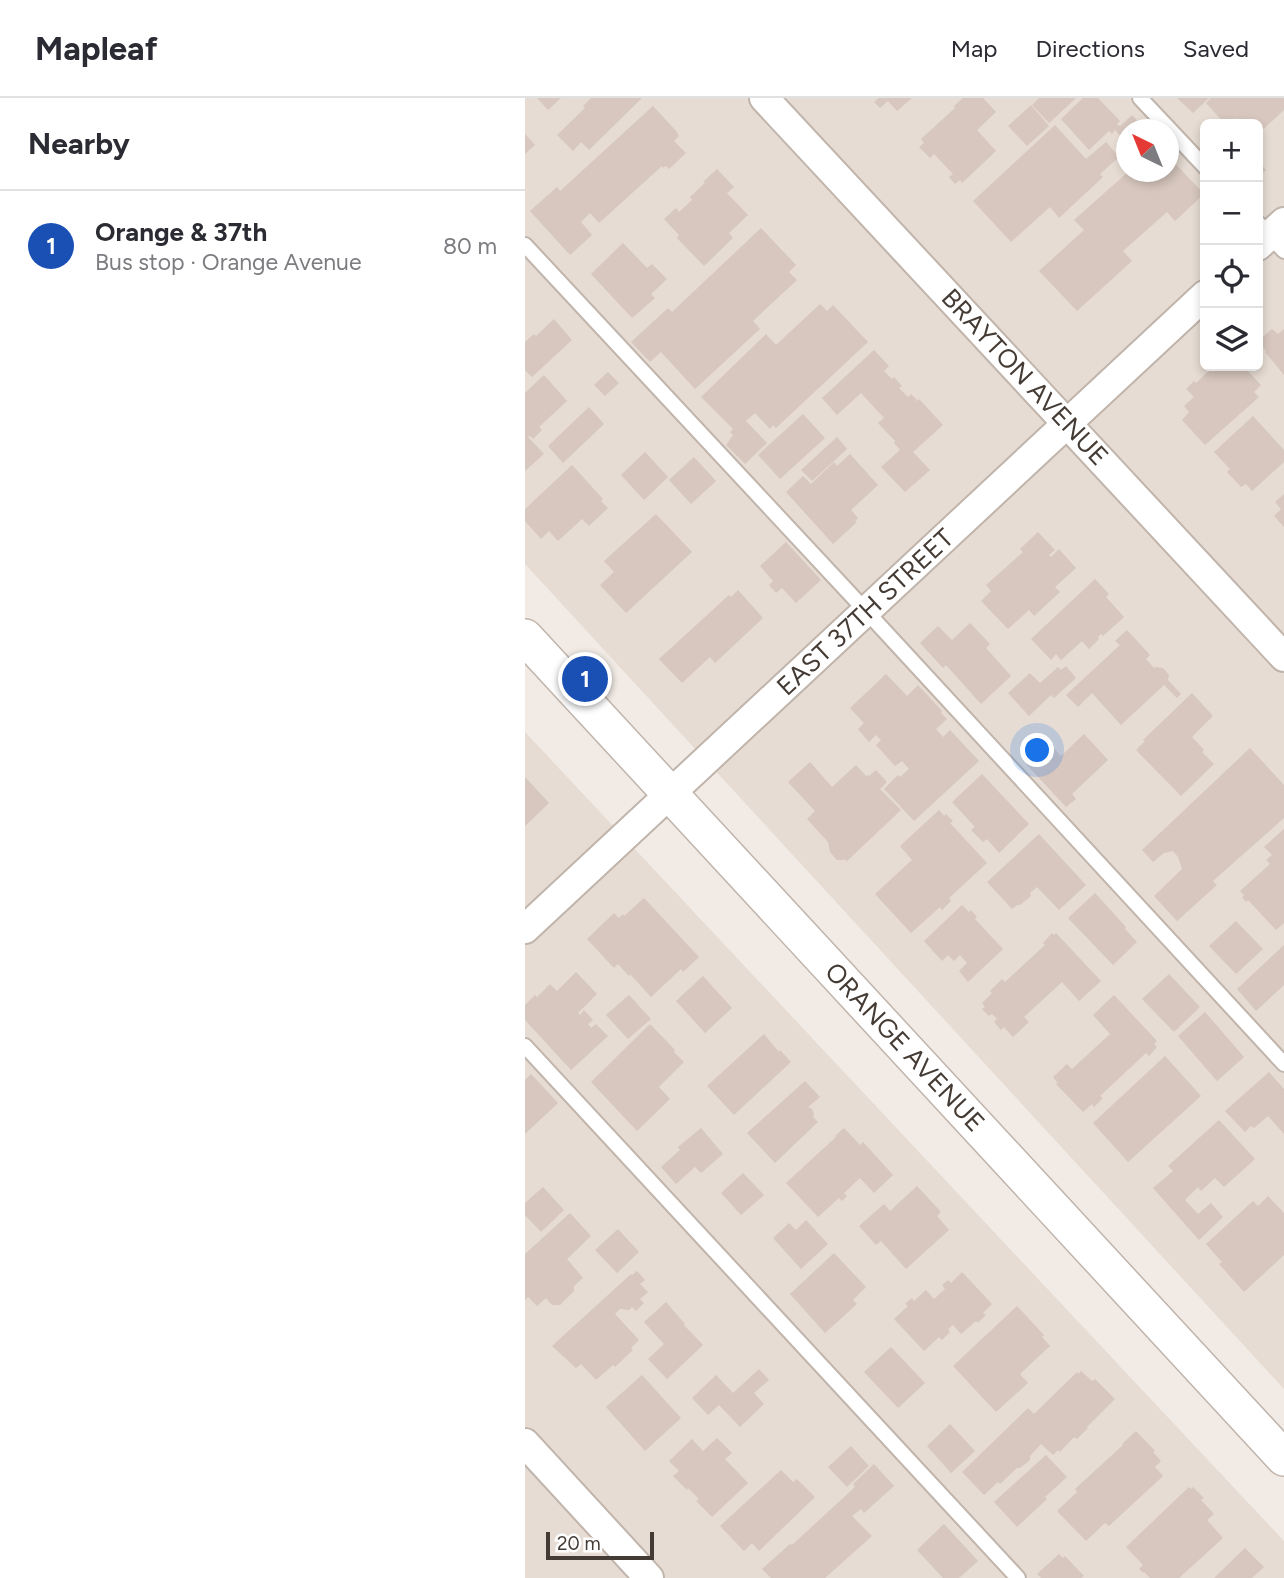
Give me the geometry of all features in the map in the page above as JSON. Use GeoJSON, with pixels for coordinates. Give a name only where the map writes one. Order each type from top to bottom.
{"type":"FeatureCollection","features":[{"type":"Feature","properties":{"kind":"street","name":"BRAYTON AVENUE"},"geometry":{"type":"LineString","coordinates":[[764,98],[1284,657]]}},
{"type":"Feature","properties":{"kind":"street","name":"EAST 37TH STREET"},"geometry":{"type":"LineString","coordinates":[[525,929],[1200,300]]}},
{"type":"Feature","properties":{"kind":"street","name":"ORANGE AVENUE"},"geometry":{"type":"LineString","coordinates":[[525,637],[1284,1458]]}},
{"type":"Feature","properties":{"kind":"street"},"geometry":{"type":"LineString","coordinates":[[525,1443],[649,1578]]}},
{"type":"Feature","properties":{"kind":"lane"},"geometry":{"type":"LineString","coordinates":[[1140,98],[1200,162]]}},
{"type":"Feature","properties":{"kind":"lane"},"geometry":{"type":"LineString","coordinates":[[525,245],[1284,1064]]}},
{"type":"Feature","properties":{"kind":"lane"},"geometry":{"type":"LineString","coordinates":[[525,1046],[1018,1578]]}},
{"type":"Feature","properties":{"kind":"shaded area"},"geometry":{"type":"Polygon","coordinates":[[[525,98],[1284,98],[1284,1389],[525,564],[525,98]]]}},
{"type":"Feature","properties":{"kind":"shaded area"},"geometry":{"type":"Polygon","coordinates":[[[525,732],[1284,1541],[1284,1578],[525,1578],[525,732]]]}},
{"type":"Feature","properties":{"kind":"building"},"geometry":{"type":"Polygon","coordinates":[[[537,98],[561,98],[548,110],[537,98]]]}},
{"type":"Feature","properties":{"kind":"building"},"geometry":{"type":"Polygon","coordinates":[[[591,98],[642,98],[589,150],[581,142],[573,151],[557,135],[585,108],[583,106],[591,98]]]}},
{"type":"Feature","properties":{"kind":"building"},"geometry":{"type":"Polygon","coordinates":[[[879,98],[912,98],[897,111],[888,101],[880,108],[874,102],[879,98]]]}},
{"type":"Feature","properties":{"kind":"building"},"geometry":{"type":"Polygon","coordinates":[[[963,98],[983,98],[996,112],[977,130],[996,151],[962,183],[960,180],[955,184],[949,177],[953,174],[934,154],[930,158],[919,147],[924,143],[921,139],[963,98]]]}},
{"type":"Feature","properties":{"kind":"building"},"geometry":{"type":"Polygon","coordinates":[[[1039,98],[1076,98],[1049,123],[1032,105],[1039,98]]]}},
{"type":"Feature","properties":{"kind":"building"},"geometry":{"type":"Polygon","coordinates":[[[1083,98],[1098,98],[1118,119],[1116,131],[1112,134],[1109,131],[1089,150],[1061,119],[1083,98]]]}},
{"type":"Feature","properties":{"kind":"building"},"geometry":{"type":"Polygon","coordinates":[[[1177,98],[1209,98],[1193,113],[1177,98]]]}},
{"type":"Feature","properties":{"kind":"building"},"geometry":{"type":"Polygon","coordinates":[[[1211,98],[1284,98],[1284,110],[1263,129],[1263,119],[1220,119],[1206,103],[1211,98]]]}},
{"type":"Feature","properties":{"kind":"building"},"geometry":{"type":"Polygon","coordinates":[[[1031,105],[1049,126],[1027,146],[1008,126],[1031,105]]]}},
{"type":"Feature","properties":{"kind":"building"},"geometry":{"type":"Polygon","coordinates":[[[653,106],[677,132],[679,136],[674,141],[686,153],[669,169],[662,166],[599,223],[590,213],[581,222],[592,235],[570,255],[530,211],[557,187],[560,191],[653,106]]]}},
{"type":"Feature","properties":{"kind":"building"},"geometry":{"type":"Polygon","coordinates":[[[1055,125],[1086,159],[1106,142],[1116,154],[1116,160],[1100,174],[1103,177],[1059,218],[1050,207],[1011,242],[973,201],[1055,125]]]}},
{"type":"Feature","properties":{"kind":"building"},"geometry":{"type":"Polygon","coordinates":[[[525,134],[535,145],[525,154],[525,134]]]}},
{"type":"Feature","properties":{"kind":"building"},"geometry":{"type":"Polygon","coordinates":[[[1179,168],[1200,190],[1200,198],[1175,221],[1167,212],[1123,251],[1132,261],[1077,311],[1039,271],[1084,230],[1074,220],[1117,182],[1179,182],[1179,168]]]}},
{"type":"Feature","properties":{"kind":"building"},"geometry":{"type":"Polygon","coordinates":[[[717,169],[734,187],[727,193],[748,215],[729,233],[733,238],[704,266],[677,238],[679,235],[664,219],[676,208],[679,212],[692,200],[690,197],[717,169]]]}},
{"type":"Feature","properties":{"kind":"building"},"geometry":{"type":"Polygon","coordinates":[[[761,228],[796,265],[789,272],[797,280],[753,321],[760,329],[695,389],[661,352],[650,362],[631,342],[668,308],[672,312],[761,228]]]}},
{"type":"Feature","properties":{"kind":"building"},"geometry":{"type":"Polygon","coordinates":[[[623,243],[647,268],[652,264],[667,279],[651,294],[655,298],[632,318],[591,274],[623,243]]]}},
{"type":"Feature","properties":{"kind":"building"},"geometry":{"type":"Polygon","coordinates":[[[820,304],[827,311],[833,305],[868,342],[776,428],[773,425],[770,429],[755,413],[746,421],[767,443],[745,464],[726,445],[733,435],[730,432],[733,429],[701,397],[766,334],[776,345],[820,304]]]}},
{"type":"Feature","properties":{"kind":"building"},"geometry":{"type":"Polygon","coordinates":[[[554,319],[572,340],[532,377],[525,370],[525,342],[534,334],[536,336],[554,319]]]}},
{"type":"Feature","properties":{"kind":"building"},"geometry":{"type":"Polygon","coordinates":[[[1272,329],[1278,334],[1284,329],[1284,375],[1265,352],[1263,337],[1272,329]]]}},
{"type":"Feature","properties":{"kind":"building"},"geometry":{"type":"Polygon","coordinates":[[[874,350],[889,366],[884,371],[902,386],[899,388],[908,397],[911,394],[917,400],[915,403],[919,399],[943,425],[913,452],[930,470],[905,492],[881,467],[900,450],[878,423],[884,418],[861,393],[837,415],[822,398],[874,350]]]}},
{"type":"Feature","properties":{"kind":"building"},"geometry":{"type":"Polygon","coordinates":[[[1209,371],[1248,371],[1261,385],[1254,392],[1259,397],[1205,445],[1182,420],[1189,412],[1184,406],[1194,397],[1186,389],[1209,371]]]}},
{"type":"Feature","properties":{"kind":"building"},"geometry":{"type":"Polygon","coordinates":[[[608,372],[619,383],[605,396],[594,385],[608,372]]]}},
{"type":"Feature","properties":{"kind":"building"},"geometry":{"type":"Polygon","coordinates":[[[544,375],[567,401],[539,427],[542,430],[533,439],[528,437],[544,454],[525,471],[525,393],[544,375]]]}},
{"type":"Feature","properties":{"kind":"building"},"geometry":{"type":"Polygon","coordinates":[[[589,407],[604,424],[563,463],[548,446],[589,407]]]}},
{"type":"Feature","properties":{"kind":"building"},"geometry":{"type":"Polygon","coordinates":[[[803,414],[825,438],[780,479],[758,455],[803,414]]]}},
{"type":"Feature","properties":{"kind":"building"},"geometry":{"type":"Polygon","coordinates":[[[1253,416],[1284,450],[1284,462],[1252,491],[1246,484],[1241,487],[1227,472],[1230,469],[1214,452],[1253,416]]]}},
{"type":"Feature","properties":{"kind":"building"},"geometry":{"type":"Polygon","coordinates":[[[837,437],[847,449],[812,481],[801,470],[837,437]]]}},
{"type":"Feature","properties":{"kind":"building"},"geometry":{"type":"Polygon","coordinates":[[[645,452],[668,477],[644,500],[621,475],[645,452]]]}},
{"type":"Feature","properties":{"kind":"building"},"geometry":{"type":"Polygon","coordinates":[[[850,454],[878,485],[851,510],[858,518],[855,521],[857,522],[833,544],[786,492],[803,476],[811,484],[834,462],[837,466],[850,454]]]}},
{"type":"Feature","properties":{"kind":"building"},"geometry":{"type":"Polygon","coordinates":[[[694,457],[716,481],[691,504],[669,480],[694,457]]]}},
{"type":"Feature","properties":{"kind":"building"},"geometry":{"type":"Polygon","coordinates":[[[572,465],[608,508],[589,526],[582,519],[558,541],[549,531],[541,539],[525,521],[525,509],[572,465]]]}},
{"type":"Feature","properties":{"kind":"building"},"geometry":{"type":"Polygon","coordinates":[[[1284,494],[1284,527],[1274,516],[1281,509],[1275,502],[1284,494]]]}},
{"type":"Feature","properties":{"kind":"building"},"geometry":{"type":"Polygon","coordinates":[[[656,514],[692,552],[626,613],[600,585],[614,572],[604,561],[656,514]]]}},
{"type":"Feature","properties":{"kind":"building"},"geometry":{"type":"Polygon","coordinates":[[[1038,532],[1055,550],[1049,555],[1051,557],[1059,549],[1076,568],[1055,587],[1060,592],[1034,616],[1029,610],[1008,629],[981,601],[991,591],[986,585],[1023,552],[1020,549],[1038,532]]]}},
{"type":"Feature","properties":{"kind":"building"},"geometry":{"type":"Polygon","coordinates":[[[786,542],[821,580],[796,603],[782,588],[776,593],[769,585],[773,581],[760,566],[786,542]]]}},
{"type":"Feature","properties":{"kind":"building"},"geometry":{"type":"Polygon","coordinates":[[[1095,579],[1109,594],[1106,597],[1124,617],[1103,636],[1101,634],[1089,649],[1082,641],[1061,660],[1056,654],[1051,660],[1031,639],[1095,579]]]}},
{"type":"Feature","properties":{"kind":"building"},"geometry":{"type":"Polygon","coordinates":[[[738,590],[763,618],[715,663],[710,657],[682,683],[659,659],[729,595],[731,597],[738,590]]]}},
{"type":"Feature","properties":{"kind":"building"},"geometry":{"type":"Polygon","coordinates":[[[970,623],[990,644],[986,648],[1011,676],[981,704],[946,665],[943,668],[920,643],[938,626],[952,640],[970,623]]]}},
{"type":"Feature","properties":{"kind":"building"},"geometry":{"type":"Polygon","coordinates":[[[1127,630],[1150,655],[1146,659],[1154,668],[1163,668],[1169,675],[1168,680],[1181,694],[1177,698],[1164,685],[1121,725],[1092,693],[1078,707],[1066,695],[1120,645],[1115,641],[1127,630]]]}},
{"type":"Feature","properties":{"kind":"building"},"geometry":{"type":"Polygon","coordinates":[[[1066,666],[1076,678],[1054,698],[1051,695],[1029,716],[1008,693],[1030,673],[1040,683],[1058,667],[1061,670],[1066,666]]]}},
{"type":"Feature","properties":{"kind":"building"},"geometry":{"type":"Polygon","coordinates":[[[886,674],[907,696],[918,685],[947,719],[936,729],[943,737],[950,730],[979,761],[914,821],[884,789],[898,775],[900,777],[909,769],[902,761],[895,766],[876,745],[881,740],[876,735],[869,742],[858,729],[864,723],[850,708],[886,674]]]}},
{"type":"Feature","properties":{"kind":"building"},"geometry":{"type":"Polygon","coordinates":[[[1192,693],[1213,716],[1192,737],[1214,764],[1181,796],[1136,750],[1192,693]]]}},
{"type":"Feature","properties":{"kind":"building"},"geometry":{"type":"Polygon","coordinates":[[[1084,734],[1108,760],[1072,794],[1076,799],[1066,807],[1026,764],[1049,743],[1061,756],[1084,734]]]}},
{"type":"Feature","properties":{"kind":"building"},"geometry":{"type":"Polygon","coordinates":[[[1250,748],[1284,785],[1284,818],[1213,881],[1217,885],[1177,921],[1154,896],[1182,869],[1178,857],[1173,851],[1164,853],[1153,862],[1142,850],[1250,748]]]}},
{"type":"Feature","properties":{"kind":"building"},"geometry":{"type":"Polygon","coordinates":[[[810,762],[832,787],[856,765],[866,776],[876,770],[887,782],[880,789],[901,810],[847,861],[837,860],[830,852],[828,842],[807,819],[815,811],[788,782],[810,762]]]}},
{"type":"Feature","properties":{"kind":"building"},"geometry":{"type":"Polygon","coordinates":[[[982,774],[1029,824],[999,853],[987,839],[983,842],[971,830],[975,827],[952,802],[982,774]]]}},
{"type":"Feature","properties":{"kind":"building"},"geometry":{"type":"Polygon","coordinates":[[[525,777],[549,803],[525,826],[525,777]]]}},
{"type":"Feature","properties":{"kind":"building"},"geometry":{"type":"Polygon","coordinates":[[[939,810],[953,821],[950,823],[987,863],[949,898],[951,901],[942,910],[940,907],[911,933],[875,894],[912,860],[900,846],[939,810]]]}},
{"type":"Feature","properties":{"kind":"building"},"geometry":{"type":"Polygon","coordinates":[[[1284,829],[1284,923],[1276,930],[1248,900],[1246,902],[1240,891],[1270,864],[1266,860],[1272,855],[1264,847],[1284,829]]]}},
{"type":"Feature","properties":{"kind":"building"},"geometry":{"type":"Polygon","coordinates":[[[1039,834],[1086,885],[1059,910],[1037,887],[1030,893],[1031,896],[1012,909],[987,882],[1039,834]]]}},
{"type":"Feature","properties":{"kind":"building"},"geometry":{"type":"Polygon","coordinates":[[[1095,893],[1137,942],[1113,965],[1068,918],[1095,893]]]}},
{"type":"Feature","properties":{"kind":"building"},"geometry":{"type":"Polygon","coordinates":[[[644,898],[699,957],[683,972],[681,969],[651,997],[618,964],[614,968],[587,939],[614,913],[619,918],[623,914],[624,916],[644,898]]]}},
{"type":"Feature","properties":{"kind":"building"},"geometry":{"type":"Polygon","coordinates":[[[962,905],[969,912],[971,910],[977,917],[975,919],[1003,949],[968,982],[959,971],[967,963],[960,955],[954,961],[948,955],[942,961],[924,941],[962,905]]]}},
{"type":"Feature","properties":{"kind":"building"},"geometry":{"type":"Polygon","coordinates":[[[1236,921],[1263,949],[1236,974],[1209,946],[1236,921]]]}},
{"type":"Feature","properties":{"kind":"building"},"geometry":{"type":"Polygon","coordinates":[[[1052,933],[1056,933],[1101,981],[1079,1001],[1062,982],[1024,1017],[1029,1022],[1013,1037],[1004,1027],[1001,1030],[994,1022],[997,1019],[982,1009],[985,1007],[982,1003],[1002,979],[1005,982],[1045,945],[1043,943],[1052,933]]]}},
{"type":"Feature","properties":{"kind":"building"},"geometry":{"type":"Polygon","coordinates":[[[1284,945],[1284,985],[1256,1011],[1237,989],[1284,945]]]}},
{"type":"Feature","properties":{"kind":"building"},"geometry":{"type":"Polygon","coordinates":[[[576,972],[597,994],[578,1013],[580,1015],[584,1010],[593,1020],[588,1024],[591,1028],[596,1024],[608,1036],[571,1070],[525,1020],[525,1005],[550,984],[557,991],[576,972]]]}},
{"type":"Feature","properties":{"kind":"building"},"geometry":{"type":"Polygon","coordinates":[[[1169,974],[1200,1007],[1174,1032],[1142,999],[1169,974]]]}},
{"type":"Feature","properties":{"kind":"building"},"geometry":{"type":"Polygon","coordinates":[[[703,976],[732,1008],[705,1033],[676,1001],[703,976]]]}},
{"type":"Feature","properties":{"kind":"building"},"geometry":{"type":"Polygon","coordinates":[[[629,995],[651,1019],[628,1039],[606,1015],[629,995]]]}},
{"type":"Feature","properties":{"kind":"building"},"geometry":{"type":"Polygon","coordinates":[[[1114,995],[1157,1041],[1154,1044],[1157,1047],[1149,1056],[1146,1053],[1100,1096],[1103,1098],[1094,1107],[1092,1104],[1083,1112],[1056,1084],[1058,1083],[1053,1077],[1067,1064],[1072,1069],[1110,1034],[1093,1015],[1114,995]]]}},
{"type":"Feature","properties":{"kind":"building"},"geometry":{"type":"Polygon","coordinates":[[[1205,1012],[1244,1057],[1217,1081],[1178,1036],[1205,1012]]]}},
{"type":"Feature","properties":{"kind":"building"},"geometry":{"type":"Polygon","coordinates":[[[650,1024],[684,1062],[659,1087],[670,1099],[637,1131],[591,1082],[650,1024]]]}},
{"type":"Feature","properties":{"kind":"building"},"geometry":{"type":"Polygon","coordinates":[[[764,1034],[791,1062],[734,1115],[707,1086],[764,1034]]]}},
{"type":"Feature","properties":{"kind":"building"},"geometry":{"type":"Polygon","coordinates":[[[1165,1056],[1201,1096],[1128,1162],[1093,1123],[1165,1056]]]}},
{"type":"Feature","properties":{"kind":"building"},"geometry":{"type":"Polygon","coordinates":[[[1269,1072],[1284,1089],[1284,1134],[1268,1116],[1245,1132],[1225,1111],[1269,1072]]]}},
{"type":"Feature","properties":{"kind":"building"},"geometry":{"type":"Polygon","coordinates":[[[531,1074],[558,1103],[525,1134],[525,1080],[531,1074]]]}},
{"type":"Feature","properties":{"kind":"building"},"geometry":{"type":"Polygon","coordinates":[[[805,1081],[820,1097],[808,1107],[812,1109],[813,1117],[818,1122],[775,1163],[747,1133],[805,1081]]]}},
{"type":"Feature","properties":{"kind":"building"},"geometry":{"type":"Polygon","coordinates":[[[1219,1120],[1255,1159],[1224,1187],[1215,1178],[1201,1191],[1198,1187],[1185,1200],[1198,1214],[1211,1203],[1223,1217],[1199,1240],[1153,1188],[1173,1171],[1168,1166],[1219,1120]]]}},
{"type":"Feature","properties":{"kind":"building"},"geometry":{"type":"Polygon","coordinates":[[[701,1128],[723,1154],[701,1173],[695,1167],[676,1184],[661,1167],[680,1150],[678,1147],[701,1128]]]}},
{"type":"Feature","properties":{"kind":"building"},"geometry":{"type":"Polygon","coordinates":[[[844,1128],[860,1145],[863,1142],[893,1175],[874,1193],[860,1178],[844,1193],[847,1196],[842,1201],[839,1198],[818,1217],[786,1183],[844,1128]]]}},
{"type":"Feature","properties":{"kind":"building"},"geometry":{"type":"Polygon","coordinates":[[[743,1173],[764,1195],[741,1215],[721,1193],[743,1173]]]}},
{"type":"Feature","properties":{"kind":"building"},"geometry":{"type":"Polygon","coordinates":[[[917,1186],[941,1212],[937,1216],[949,1230],[906,1269],[881,1241],[876,1245],[859,1226],[884,1204],[890,1211],[917,1186]]]}},
{"type":"Feature","properties":{"kind":"building"},"geometry":{"type":"Polygon","coordinates":[[[543,1187],[564,1210],[541,1232],[525,1215],[525,1203],[543,1187]]]}},
{"type":"Feature","properties":{"kind":"building"},"geometry":{"type":"Polygon","coordinates":[[[1268,1196],[1284,1213],[1284,1255],[1244,1292],[1219,1264],[1222,1262],[1206,1244],[1253,1201],[1258,1206],[1268,1196]]]}},
{"type":"Feature","properties":{"kind":"building"},"geometry":{"type":"Polygon","coordinates":[[[570,1213],[591,1236],[567,1259],[583,1278],[560,1305],[552,1305],[546,1298],[537,1306],[528,1297],[525,1300],[525,1254],[570,1213]]]}},
{"type":"Feature","properties":{"kind":"building"},"geometry":{"type":"Polygon","coordinates":[[[806,1220],[828,1244],[801,1269],[773,1238],[789,1223],[796,1230],[806,1220]]]}},
{"type":"Feature","properties":{"kind":"building"},"geometry":{"type":"Polygon","coordinates":[[[618,1229],[639,1252],[617,1273],[595,1250],[618,1229]]]}},
{"type":"Feature","properties":{"kind":"building"},"geometry":{"type":"Polygon","coordinates":[[[834,1253],[866,1287],[853,1300],[857,1304],[825,1333],[790,1294],[834,1253]]]}},
{"type":"Feature","properties":{"kind":"building"},"geometry":{"type":"Polygon","coordinates":[[[637,1271],[645,1280],[640,1284],[648,1292],[640,1299],[644,1303],[636,1311],[632,1307],[629,1310],[620,1309],[615,1314],[639,1340],[631,1348],[633,1350],[615,1367],[613,1365],[596,1380],[581,1364],[576,1368],[552,1346],[637,1271]]]}},
{"type":"Feature","properties":{"kind":"building"},"geometry":{"type":"Polygon","coordinates":[[[962,1272],[992,1304],[978,1323],[976,1321],[961,1334],[953,1325],[942,1340],[939,1337],[924,1351],[894,1319],[908,1306],[905,1304],[912,1298],[914,1301],[926,1290],[934,1299],[945,1289],[942,1285],[948,1280],[951,1283],[962,1272]]]}},
{"type":"Feature","properties":{"kind":"building"},"geometry":{"type":"Polygon","coordinates":[[[666,1302],[703,1345],[667,1379],[648,1359],[664,1344],[644,1322],[666,1302]]]}},
{"type":"Feature","properties":{"kind":"building"},"geometry":{"type":"Polygon","coordinates":[[[1017,1306],[1044,1335],[1042,1337],[1050,1346],[1020,1374],[1028,1383],[996,1412],[953,1366],[1017,1306]]]}},
{"type":"Feature","properties":{"kind":"building"},"geometry":{"type":"Polygon","coordinates":[[[891,1347],[925,1383],[898,1408],[864,1372],[891,1347]]]}},
{"type":"Feature","properties":{"kind":"building"},"geometry":{"type":"Polygon","coordinates":[[[759,1369],[769,1380],[754,1393],[764,1404],[740,1427],[719,1405],[708,1415],[692,1398],[716,1375],[733,1393],[759,1369]]]}},
{"type":"Feature","properties":{"kind":"building"},"geometry":{"type":"Polygon","coordinates":[[[1081,1371],[1092,1381],[1095,1379],[1115,1399],[1077,1439],[1074,1437],[1060,1452],[1058,1450],[1053,1455],[1041,1444],[1030,1456],[1030,1460],[984,1495],[962,1472],[1028,1408],[1034,1414],[1081,1371]]]}},
{"type":"Feature","properties":{"kind":"building"},"geometry":{"type":"Polygon","coordinates":[[[642,1375],[681,1418],[645,1451],[606,1407],[642,1375]]]}},
{"type":"Feature","properties":{"kind":"building"},"geometry":{"type":"Polygon","coordinates":[[[950,1424],[975,1451],[951,1473],[927,1446],[950,1424]]]}},
{"type":"Feature","properties":{"kind":"building"},"geometry":{"type":"Polygon","coordinates":[[[1136,1431],[1161,1461],[1155,1467],[1163,1476],[1109,1526],[1105,1523],[1086,1541],[1057,1511],[1077,1492],[1075,1489],[1136,1431]]]}},
{"type":"Feature","properties":{"kind":"building"},"geometry":{"type":"Polygon","coordinates":[[[717,1438],[732,1453],[725,1459],[748,1483],[712,1517],[696,1501],[699,1499],[673,1476],[679,1471],[669,1461],[692,1439],[703,1451],[717,1438]]]}},
{"type":"Feature","properties":{"kind":"building"},"geometry":{"type":"Polygon","coordinates":[[[851,1446],[869,1466],[847,1487],[828,1467],[851,1446]]]}},
{"type":"Feature","properties":{"kind":"building"},"geometry":{"type":"Polygon","coordinates":[[[1046,1455],[1067,1477],[1017,1527],[994,1502],[1046,1455]]]}},
{"type":"Feature","properties":{"kind":"building"},"geometry":{"type":"Polygon","coordinates":[[[874,1464],[894,1486],[864,1513],[861,1509],[852,1516],[872,1536],[825,1578],[771,1578],[762,1569],[855,1487],[853,1484],[874,1464]]]}},
{"type":"Feature","properties":{"kind":"building"},"geometry":{"type":"Polygon","coordinates":[[[781,1470],[793,1482],[797,1479],[815,1497],[759,1551],[752,1543],[744,1551],[720,1526],[781,1470]]]}},
{"type":"Feature","properties":{"kind":"building"},"geometry":{"type":"Polygon","coordinates":[[[1189,1487],[1193,1487],[1204,1498],[1201,1500],[1214,1514],[1207,1520],[1223,1538],[1179,1578],[1150,1578],[1139,1569],[1143,1565],[1126,1547],[1189,1487]]]}},
{"type":"Feature","properties":{"kind":"building"},"geometry":{"type":"Polygon","coordinates":[[[944,1524],[978,1561],[959,1578],[943,1578],[917,1550],[944,1524]]]}},
{"type":"Feature","properties":{"kind":"building"},"geometry":{"type":"Polygon","coordinates":[[[1245,1548],[1264,1567],[1252,1578],[1214,1578],[1245,1548]]]}},
{"type":"Feature","properties":{"kind":"building"},"geometry":{"type":"Polygon","coordinates":[[[1059,1554],[1063,1558],[1065,1556],[1084,1576],[1041,1578],[1037,1574],[1059,1554]]]}},
{"type":"Feature","properties":{"kind":"place","name":"Orange & 37th"},"geometry":{"type":"Point","coordinates":[585,679]}}]}
